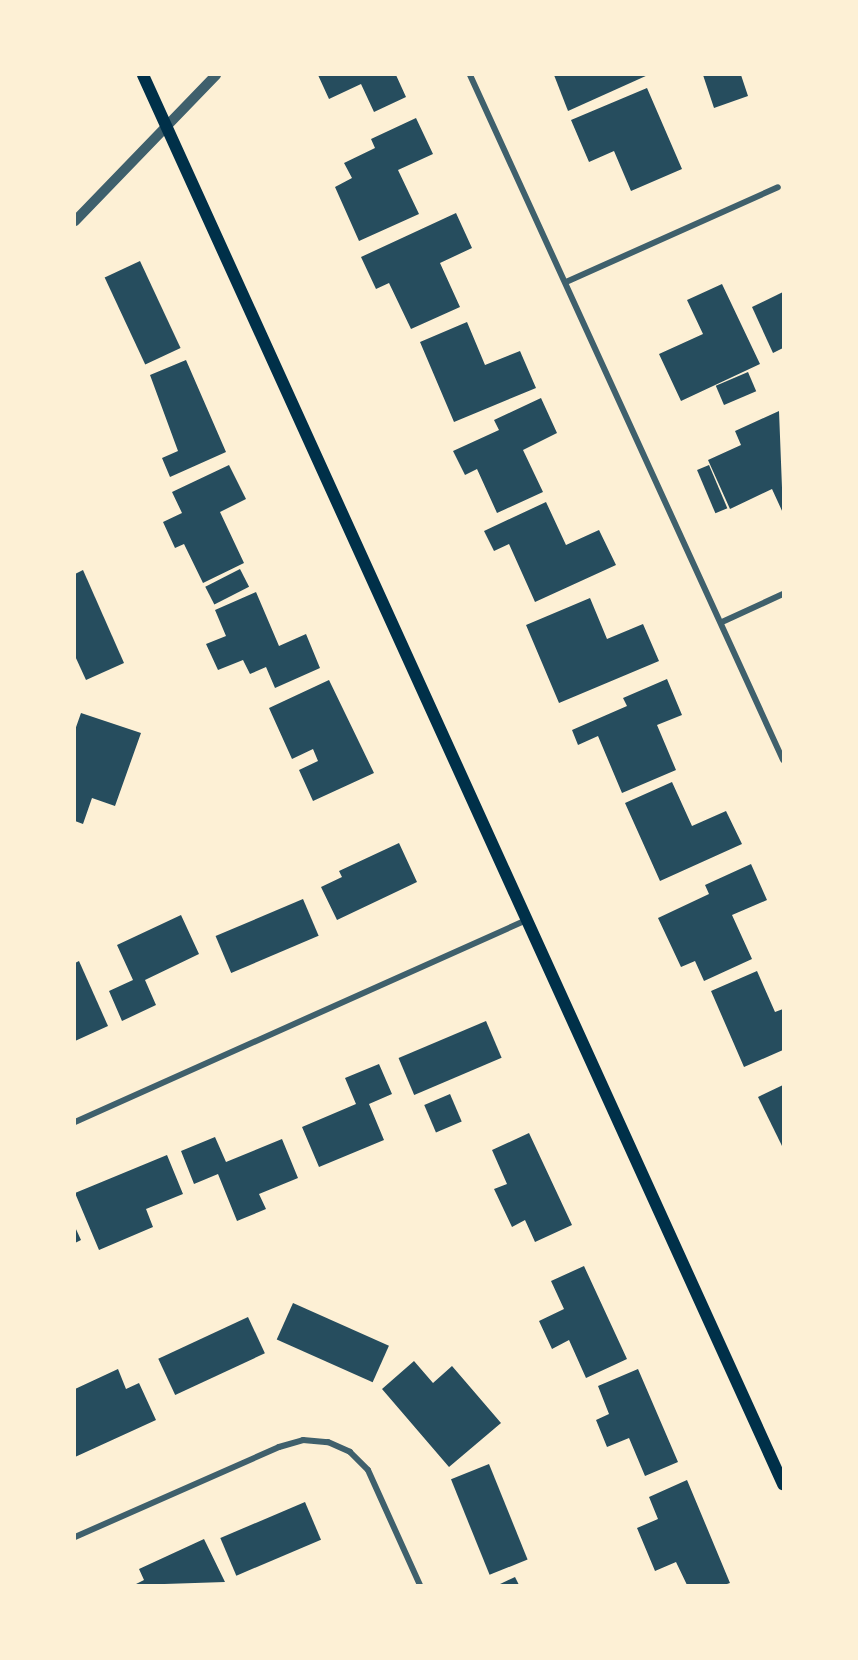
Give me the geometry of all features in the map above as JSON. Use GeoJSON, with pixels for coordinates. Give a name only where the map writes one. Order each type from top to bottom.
{"type":"FeatureCollection","features":[{"type":"Feature","properties":{"kind":"main road"},"geometry":{"type":"LineString","coordinates":[[143,75],[167,120],[783,1485]]}},
{"type":"Feature","properties":{"kind":"street"},"geometry":{"type":"LineString","coordinates":[[75,221],[116,184],[167,120],[216,75]]}},
{"type":"Feature","properties":{"kind":"street"},"geometry":{"type":"LineString","coordinates":[[470,75],[722,622],[783,760]]}},
{"type":"Feature","properties":{"kind":"street"},"geometry":{"type":"LineString","coordinates":[[566,282],[778,187]]}},
{"type":"Feature","properties":{"kind":"street"},"geometry":{"type":"LineString","coordinates":[[722,622],[783,594]]}},
{"type":"Feature","properties":{"kind":"street"},"geometry":{"type":"LineString","coordinates":[[75,1122],[529,919]]}},
{"type":"Feature","properties":{"kind":"street"},"geometry":{"type":"LineString","coordinates":[[75,1537],[279,1447],[303,1440],[328,1442],[350,1452],[368,1470],[420,1585]]}},
{"type":"Feature","properties":{"kind":"building"},"geometry":{"type":"Polygon","coordinates":[[[318,75],[396,75],[406,97],[374,112],[361,84],[329,99],[318,75]]]}},
{"type":"Feature","properties":{"kind":"building"},"geometry":{"type":"Polygon","coordinates":[[[554,75],[648,75],[568,111],[554,75]]]}},
{"type":"Feature","properties":{"kind":"building"},"geometry":{"type":"Polygon","coordinates":[[[703,75],[741,75],[748,96],[714,108],[703,75]]]}},
{"type":"Feature","properties":{"kind":"building"},"geometry":{"type":"Polygon","coordinates":[[[647,88],[682,169],[631,191],[614,151],[589,162],[571,120],[647,88]]]}},
{"type":"Feature","properties":{"kind":"building"},"geometry":{"type":"Polygon","coordinates":[[[416,118],[433,154],[398,170],[419,214],[359,241],[335,187],[352,178],[344,163],[375,148],[371,139],[416,118]]]}},
{"type":"Feature","properties":{"kind":"building"},"geometry":{"type":"Polygon","coordinates":[[[456,213],[472,248],[440,263],[460,307],[411,329],[389,283],[376,289],[361,257],[456,213]]]}},
{"type":"Feature","properties":{"kind":"building"},"geometry":{"type":"Polygon","coordinates":[[[140,261],[181,348],[145,364],[105,277],[140,261]]]}},
{"type":"Feature","properties":{"kind":"building"},"geometry":{"type":"Polygon","coordinates":[[[722,284],[760,364],[681,401],[659,354],[703,334],[687,300],[722,284]]]}},
{"type":"Feature","properties":{"kind":"building"},"geometry":{"type":"Polygon","coordinates":[[[783,292],[783,348],[773,353],[752,307],[783,292]]]}},
{"type":"Feature","properties":{"kind":"building"},"geometry":{"type":"Polygon","coordinates":[[[467,322],[485,365],[520,351],[536,388],[454,422],[420,342],[467,322]]]}},
{"type":"Feature","properties":{"kind":"building"},"geometry":{"type":"Polygon","coordinates":[[[186,360],[226,452],[170,477],[162,458],[178,451],[150,375],[186,360]]]}},
{"type":"Feature","properties":{"kind":"building"},"geometry":{"type":"Polygon","coordinates":[[[748,372],[756,391],[724,405],[716,386],[748,372]]]}},
{"type":"Feature","properties":{"kind":"building"},"geometry":{"type":"Polygon","coordinates":[[[541,398],[557,433],[523,450],[543,492],[497,513],[477,469],[465,475],[453,451],[499,430],[494,420],[541,398]]]}},
{"type":"Feature","properties":{"kind":"building"},"geometry":{"type":"Polygon","coordinates":[[[779,411],[783,513],[772,489],[730,509],[708,460],[741,445],[735,431],[779,411]]]}},
{"type":"Feature","properties":{"kind":"building"},"geometry":{"type":"Polygon","coordinates":[[[229,465],[246,499],[220,512],[244,563],[203,583],[184,544],[175,548],[163,522],[182,513],[172,492],[229,465]]]}},
{"type":"Feature","properties":{"kind":"building"},"geometry":{"type":"Polygon","coordinates":[[[709,465],[727,508],[715,513],[697,470],[709,465]]]}},
{"type":"Feature","properties":{"kind":"building"},"geometry":{"type":"Polygon","coordinates":[[[546,502],[566,545],[599,530],[616,565],[535,602],[509,544],[494,551],[484,531],[546,502]]]}},
{"type":"Feature","properties":{"kind":"building"},"geometry":{"type":"Polygon","coordinates":[[[240,569],[249,587],[214,605],[205,587],[240,569]]]}},
{"type":"Feature","properties":{"kind":"building"},"geometry":{"type":"Polygon","coordinates":[[[83,570],[124,663],[86,680],[75,656],[75,574],[83,570]]]}},
{"type":"Feature","properties":{"kind":"building"},"geometry":{"type":"Polygon","coordinates":[[[256,592],[279,646],[306,634],[320,668],[275,688],[266,667],[250,674],[243,660],[218,670],[206,644],[226,636],[215,610],[256,592]]]}},
{"type":"Feature","properties":{"kind":"building"},"geometry":{"type":"Polygon","coordinates":[[[590,598],[607,639],[643,624],[659,661],[559,703],[526,625],[590,598]]]}},
{"type":"Feature","properties":{"kind":"building"},"geometry":{"type":"Polygon","coordinates":[[[667,679],[682,715],[657,725],[676,770],[622,793],[598,736],[578,745],[572,730],[627,706],[623,698],[667,679]]]}},
{"type":"Feature","properties":{"kind":"building"},"geometry":{"type":"Polygon","coordinates":[[[329,680],[374,773],[313,801],[299,770],[318,761],[313,749],[292,759],[269,708],[329,680]]]}},
{"type":"Feature","properties":{"kind":"building"},"geometry":{"type":"Polygon","coordinates":[[[81,713],[141,733],[115,806],[92,798],[83,824],[75,821],[75,730],[81,713]]]}},
{"type":"Feature","properties":{"kind":"building"},"geometry":{"type":"Polygon","coordinates":[[[672,782],[692,826],[726,811],[742,844],[660,881],[625,803],[672,782]]]}},
{"type":"Feature","properties":{"kind":"building"},"geometry":{"type":"Polygon","coordinates":[[[399,843],[417,882],[337,920],[321,887],[342,877],[339,871],[399,843]]]}},
{"type":"Feature","properties":{"kind":"building"},"geometry":{"type":"Polygon","coordinates":[[[751,864],[767,900],[732,915],[752,959],[704,981],[695,961],[681,967],[658,918],[709,894],[705,885],[751,864]]]}},
{"type":"Feature","properties":{"kind":"building"},"geometry":{"type":"Polygon","coordinates":[[[303,899],[319,936],[231,973],[216,936],[303,899]]]}},
{"type":"Feature","properties":{"kind":"building"},"geometry":{"type":"Polygon","coordinates":[[[181,915],[199,954],[145,980],[156,1005],[122,1021],[109,991],[133,980],[117,945],[181,915]]]}},
{"type":"Feature","properties":{"kind":"building"},"geometry":{"type":"Polygon","coordinates":[[[79,961],[108,1026],[75,1041],[75,963],[79,961]]]}},
{"type":"Feature","properties":{"kind":"building"},"geometry":{"type":"Polygon","coordinates":[[[757,971],[775,1012],[783,1009],[783,1050],[744,1067],[711,991],[757,971]]]}},
{"type":"Feature","properties":{"kind":"building"},"geometry":{"type":"Polygon","coordinates":[[[486,1021],[502,1058],[414,1095],[399,1058],[486,1021]]]}},
{"type":"Feature","properties":{"kind":"building"},"geometry":{"type":"Polygon","coordinates":[[[379,1064],[392,1094],[369,1104],[384,1140],[319,1167],[302,1127],[356,1104],[345,1078],[379,1064]]]}},
{"type":"Feature","properties":{"kind":"building"},"geometry":{"type":"Polygon","coordinates":[[[783,1085],[783,1148],[758,1097],[783,1085]]]}},
{"type":"Feature","properties":{"kind":"building"},"geometry":{"type":"Polygon","coordinates":[[[450,1094],[462,1122],[436,1133],[424,1105],[450,1094]]]}},
{"type":"Feature","properties":{"kind":"building"},"geometry":{"type":"Polygon","coordinates":[[[529,1133],[572,1225],[535,1242],[525,1220],[512,1227],[494,1189],[507,1184],[492,1150],[529,1133]]]}},
{"type":"Feature","properties":{"kind":"building"},"geometry":{"type":"Polygon","coordinates":[[[215,1137],[226,1162],[282,1139],[298,1178],[259,1194],[266,1209],[237,1221],[218,1174],[194,1184],[181,1151],[215,1137]]]}},
{"type":"Feature","properties":{"kind":"building"},"geometry":{"type":"Polygon","coordinates":[[[167,1155],[183,1194],[146,1209],[153,1227],[99,1250],[75,1193],[167,1155]]]}},
{"type":"Feature","properties":{"kind":"building"},"geometry":{"type":"Polygon","coordinates":[[[75,1227],[81,1240],[75,1243],[75,1227]]]}},
{"type":"Feature","properties":{"kind":"building"},"geometry":{"type":"Polygon","coordinates":[[[584,1266],[627,1359],[586,1378],[569,1340],[552,1349],[539,1321],[564,1309],[551,1281],[584,1266]]]}},
{"type":"Feature","properties":{"kind":"building"},"geometry":{"type":"Polygon","coordinates":[[[293,1303],[389,1346],[373,1382],[277,1340],[293,1303]]]}},
{"type":"Feature","properties":{"kind":"building"},"geometry":{"type":"Polygon","coordinates":[[[248,1317],[265,1353],[175,1395],[158,1359],[248,1317]]]}},
{"type":"Feature","properties":{"kind":"building"},"geometry":{"type":"Polygon","coordinates":[[[414,1361],[433,1383],[452,1366],[501,1423],[449,1467],[382,1389],[414,1361]]]}},
{"type":"Feature","properties":{"kind":"building"},"geometry":{"type":"Polygon","coordinates":[[[118,1369],[126,1389],[139,1383],[156,1420],[75,1457],[75,1389],[118,1369]]]}},
{"type":"Feature","properties":{"kind":"building"},"geometry":{"type":"Polygon","coordinates":[[[638,1369],[678,1462],[645,1476],[629,1438],[607,1447],[596,1420],[609,1414],[598,1386],[638,1369]]]}},
{"type":"Feature","properties":{"kind":"building"},"geometry":{"type":"Polygon","coordinates":[[[489,1464],[528,1559],[490,1575],[451,1479],[489,1464]]]}},
{"type":"Feature","properties":{"kind":"building"},"geometry":{"type":"Polygon","coordinates":[[[687,1480],[730,1583],[687,1585],[676,1562],[655,1571],[637,1528],[658,1519],[649,1497],[687,1480]]]}},
{"type":"Feature","properties":{"kind":"building"},"geometry":{"type":"Polygon","coordinates":[[[305,1502],[321,1540],[236,1576],[220,1538],[305,1502]]]}},
{"type":"Feature","properties":{"kind":"building"},"geometry":{"type":"Polygon","coordinates":[[[204,1539],[225,1582],[134,1585],[144,1580],[139,1569],[204,1539]]]}},
{"type":"Feature","properties":{"kind":"building"},"geometry":{"type":"Polygon","coordinates":[[[515,1577],[519,1585],[498,1585],[515,1577]]]}}]}
